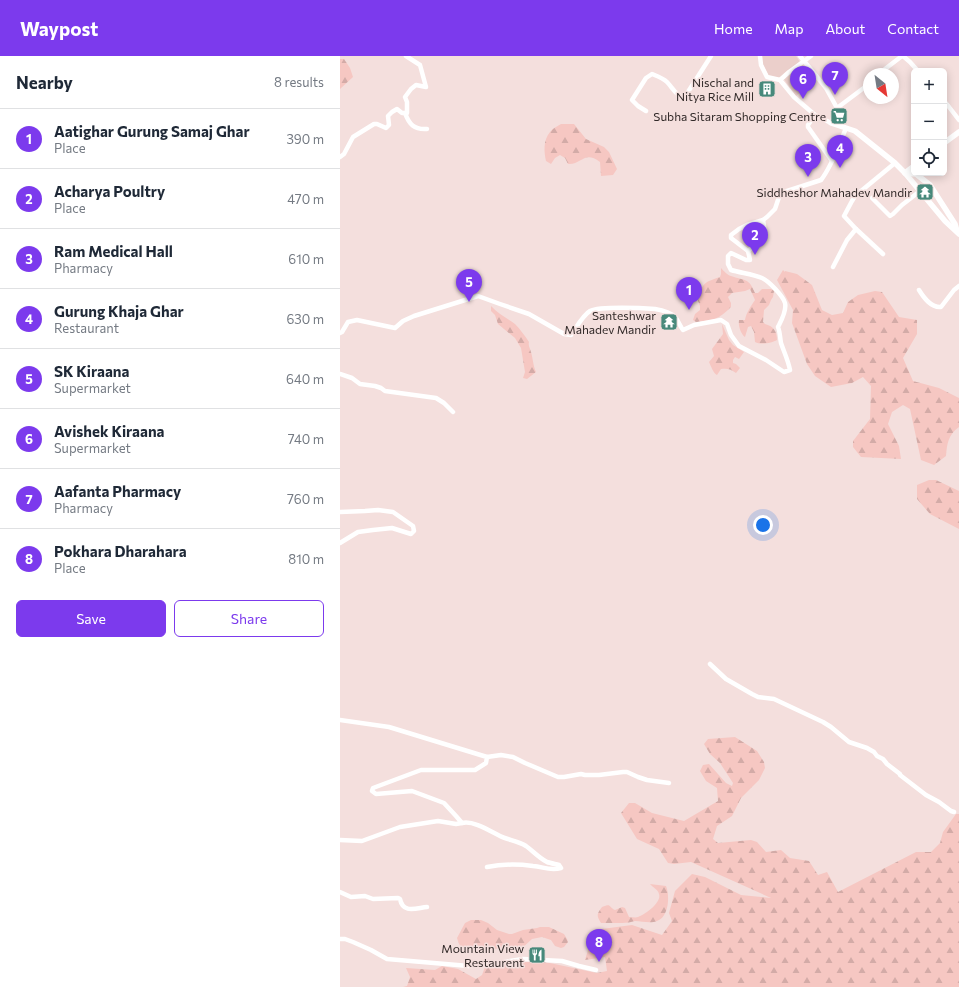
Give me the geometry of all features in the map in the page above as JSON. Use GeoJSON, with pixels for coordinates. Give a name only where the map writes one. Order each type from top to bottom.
{"type":"FeatureCollection","features":[{"type":"Feature","properties":{"kind":"main road"},"geometry":{"type":"LineString","coordinates":[[831,123],[855,131],[896,163],[945,221],[958,234]]}},
{"type":"Feature","properties":{"kind":"main road"},"geometry":{"type":"LineString","coordinates":[[947,141],[959,132]]}},
{"type":"Feature","properties":{"kind":"main road"},"geometry":{"type":"LineString","coordinates":[[906,173],[911,169]]}},
{"type":"Feature","properties":{"kind":"main road"},"geometry":{"type":"LineString","coordinates":[[906,173],[916,174],[930,185],[955,224],[958,234]]}},
{"type":"Feature","properties":{"kind":"street"},"geometry":{"type":"LineString","coordinates":[[405,113],[407,113],[407,102],[405,97],[410,88],[416,85],[426,87],[420,65],[406,56]]}},
{"type":"Feature","properties":{"kind":"street"},"geometry":{"type":"LineString","coordinates":[[646,111],[632,100],[646,78],[652,74],[661,78],[666,81],[679,96],[683,97],[686,95],[711,56]]}},
{"type":"Feature","properties":{"kind":"street"},"geometry":{"type":"LineString","coordinates":[[760,56],[761,64],[767,77],[780,80],[794,97],[815,115],[831,123],[837,108],[863,88]]}},
{"type":"Feature","properties":{"kind":"street"},"geometry":{"type":"LineString","coordinates":[[800,56],[803,62],[826,88],[837,108]]}},
{"type":"Feature","properties":{"kind":"street"},"geometry":{"type":"LineString","coordinates":[[780,80],[811,56]]}},
{"type":"Feature","properties":{"kind":"street"},"geometry":{"type":"LineString","coordinates":[[886,68],[903,56],[915,68]]}},
{"type":"Feature","properties":{"kind":"street"},"geometry":{"type":"LineString","coordinates":[[946,104],[959,120]]}},
{"type":"Feature","properties":{"kind":"street"},"geometry":{"type":"LineString","coordinates":[[340,158],[344,154],[353,137],[374,124],[386,128],[389,124],[388,116],[397,109],[402,113],[405,113],[409,122],[414,127],[419,130],[427,129]]}},
{"type":"Feature","properties":{"kind":"street"},"geometry":{"type":"LineString","coordinates":[[815,115],[807,126],[832,161]]}},
{"type":"Feature","properties":{"kind":"street"},"geometry":{"type":"LineString","coordinates":[[340,333],[348,322],[357,320],[395,328],[403,321],[414,316],[478,296],[529,314],[564,334],[570,335],[590,311],[613,308],[656,309],[664,311],[675,317],[683,330],[694,325],[721,320],[727,324],[731,335],[739,346],[766,360],[784,372],[790,370],[778,327],[786,304],[768,282],[762,278],[731,270],[728,264],[728,256],[731,253],[746,260],[750,260],[748,251],[731,238],[731,235],[739,229],[763,220],[775,209],[779,197],[784,192],[821,180],[832,161],[846,128]]}},
{"type":"Feature","properties":{"kind":"street"},"geometry":{"type":"LineString","coordinates":[[883,254],[844,216],[855,196],[896,163]]}},
{"type":"Feature","properties":{"kind":"street"},"geometry":{"type":"LineString","coordinates":[[872,198],[890,216],[920,191]]}},
{"type":"Feature","properties":{"kind":"street"},"geometry":{"type":"LineString","coordinates":[[748,251],[761,240],[765,232],[763,220]]}},
{"type":"Feature","properties":{"kind":"street"},"geometry":{"type":"LineString","coordinates":[[833,267],[847,240],[856,229]]}},
{"type":"Feature","properties":{"kind":"street"},"geometry":{"type":"LineString","coordinates":[[919,290],[929,304],[936,308],[941,307],[959,286]]}},
{"type":"Feature","properties":{"kind":"street"},"geometry":{"type":"LineString","coordinates":[[340,374],[352,378],[360,384],[375,386],[385,391],[436,398],[444,403],[453,412]]}},
{"type":"Feature","properties":{"kind":"street"},"geometry":{"type":"LineString","coordinates":[[340,512],[378,510],[393,512],[413,526],[414,531],[411,534],[392,528],[358,532],[341,542]]}},
{"type":"Feature","properties":{"kind":"street"},"geometry":{"type":"LineString","coordinates":[[710,664],[726,679],[758,697],[774,699],[815,718],[831,727],[849,742],[874,752],[900,775],[929,797],[954,812]]}},
{"type":"Feature","properties":{"kind":"street"},"geometry":{"type":"LineString","coordinates":[[340,720],[390,728],[488,757],[501,755],[513,757],[558,776],[564,777],[581,774],[595,775],[627,772],[647,780],[669,783]]}},
{"type":"Feature","properties":{"kind":"street"},"geometry":{"type":"LineString","coordinates":[[462,823],[444,803],[412,791],[376,794],[372,791],[374,788],[421,770],[475,770],[486,763],[488,757]]}},
{"type":"Feature","properties":{"kind":"street"},"geometry":{"type":"LineString","coordinates":[[340,840],[362,841],[400,827],[438,821],[456,824],[466,822],[489,829],[500,836],[526,846],[547,862],[559,865],[561,868],[553,870],[520,864],[503,864],[487,867]]}},
{"type":"Feature","properties":{"kind":"street"},"geometry":{"type":"LineString","coordinates":[[340,892],[352,897],[365,896],[374,899],[398,898],[402,905],[407,909],[427,907]]}},
{"type":"Feature","properties":{"kind":"street"},"geometry":{"type":"LineString","coordinates":[[340,939],[353,942],[387,959],[468,966],[523,959],[562,961],[596,970]]}},
{"type":"Feature","properties":{"kind":"shaded area"},"geometry":{"type":"Polygon","coordinates":[[[761,56],[796,56],[816,79],[796,96],[783,78],[769,77],[761,60],[761,56]]]}},
{"type":"Feature","properties":{"kind":"green space"},"geometry":{"type":"Polygon","coordinates":[[[340,59],[344,59],[350,68],[353,77],[340,89],[340,59]]]}},
{"type":"Feature","properties":{"kind":"green space"},"geometry":{"type":"Polygon","coordinates":[[[561,124],[574,124],[586,139],[604,147],[609,152],[617,169],[613,175],[601,176],[600,162],[590,157],[573,164],[568,164],[565,158],[560,155],[555,158],[551,164],[546,161],[546,139],[554,128],[561,124]]]}},
{"type":"Feature","properties":{"kind":"green space"},"geometry":{"type":"Polygon","coordinates":[[[721,268],[730,275],[746,280],[751,284],[755,293],[758,293],[762,289],[771,289],[774,291],[769,305],[764,310],[763,322],[774,329],[777,340],[766,343],[755,342],[754,332],[751,326],[748,327],[745,337],[741,332],[739,320],[745,320],[755,300],[750,289],[732,293],[728,297],[731,307],[723,315],[712,320],[696,322],[693,320],[695,314],[700,310],[698,301],[702,287],[706,282],[720,277],[721,268]]]}},
{"type":"Feature","properties":{"kind":"green space"},"geometry":{"type":"Polygon","coordinates":[[[783,270],[785,272],[797,274],[812,285],[822,310],[832,315],[843,313],[848,302],[858,295],[875,291],[882,292],[899,317],[917,320],[917,334],[903,358],[913,381],[939,388],[959,398],[959,427],[952,433],[946,456],[934,465],[921,460],[910,409],[903,405],[892,412],[888,424],[899,446],[901,459],[861,457],[853,447],[853,441],[870,419],[871,386],[863,377],[852,383],[831,387],[815,376],[807,364],[792,323],[793,310],[777,280],[783,270]]]}},
{"type":"Feature","properties":{"kind":"green space"},"geometry":{"type":"Polygon","coordinates":[[[491,306],[515,324],[529,342],[536,372],[527,379],[523,378],[525,372],[521,348],[515,338],[498,324],[495,315],[491,311],[491,306]]]}},
{"type":"Feature","properties":{"kind":"green space"},"geometry":{"type":"Polygon","coordinates":[[[722,324],[729,340],[733,345],[744,352],[739,359],[735,357],[733,360],[733,363],[740,368],[736,373],[729,369],[721,369],[717,375],[713,371],[709,362],[714,356],[712,349],[723,334],[722,324]]]}},
{"type":"Feature","properties":{"kind":"green space"},"geometry":{"type":"Polygon","coordinates":[[[929,480],[936,480],[959,491],[959,529],[930,514],[917,499],[917,485],[929,480]]]}},
{"type":"Feature","properties":{"kind":"green space"},"geometry":{"type":"Polygon","coordinates":[[[735,737],[757,751],[764,762],[765,768],[759,780],[741,798],[732,816],[717,826],[713,839],[718,843],[751,840],[757,842],[766,852],[781,850],[790,858],[809,861],[818,875],[827,872],[838,892],[916,852],[931,852],[940,843],[943,832],[956,814],[959,814],[959,987],[403,987],[407,986],[410,977],[406,968],[435,970],[442,966],[458,969],[476,979],[482,975],[485,967],[521,962],[545,962],[597,973],[607,971],[605,957],[585,960],[594,930],[632,925],[662,935],[672,921],[669,913],[675,891],[692,874],[705,877],[741,895],[771,898],[691,862],[674,864],[668,863],[659,849],[637,839],[621,813],[629,803],[635,803],[652,813],[684,821],[718,801],[717,788],[706,781],[700,771],[703,765],[709,764],[726,783],[732,786],[733,783],[720,763],[710,754],[704,744],[708,739],[735,737]]]}},
{"type":"Feature","properties":{"kind":"green space"},"geometry":{"type":"Polygon","coordinates":[[[650,884],[666,886],[668,906],[661,919],[652,922],[635,921],[624,923],[601,923],[598,918],[599,911],[602,907],[609,905],[615,910],[622,907],[625,908],[629,917],[637,917],[649,911],[656,904],[659,897],[658,891],[650,884]]]}},
{"type":"Feature","properties":{"kind":"green space"},"geometry":{"type":"Polygon","coordinates":[[[471,920],[481,920],[497,930],[509,934],[540,927],[549,927],[564,934],[568,942],[561,948],[555,946],[551,940],[542,937],[532,939],[520,950],[518,947],[508,946],[495,949],[463,949],[457,938],[465,923],[471,920]]]}},
{"type":"Feature","properties":{"kind":"place","name":"Nischal and Nitya Rice Mill"},"geometry":{"type":"Point","coordinates":[767,89]}},
{"type":"Feature","properties":{"kind":"place","name":"Aafanta Pharmacy"},"geometry":{"type":"Point","coordinates":[835,95]}},
{"type":"Feature","properties":{"kind":"place","name":"Avishek Kiraana"},"geometry":{"type":"Point","coordinates":[803,99]}},
{"type":"Feature","properties":{"kind":"place","name":"Subha Sitaram Shopping Centre"},"geometry":{"type":"Point","coordinates":[839,116]}},
{"type":"Feature","properties":{"kind":"place","name":"Gurung Khaja Ghar"},"geometry":{"type":"Point","coordinates":[840,168]}},
{"type":"Feature","properties":{"kind":"place","name":"Ram Medical Hall"},"geometry":{"type":"Point","coordinates":[808,177]}},
{"type":"Feature","properties":{"kind":"place","name":"Siddheshor Mahadev Mandir"},"geometry":{"type":"Point","coordinates":[925,192]}},
{"type":"Feature","properties":{"kind":"place","name":"Acharya Poultry"},"geometry":{"type":"Point","coordinates":[755,255]}},
{"type":"Feature","properties":{"kind":"place","name":"SK Kiraana"},"geometry":{"type":"Point","coordinates":[469,302]}},
{"type":"Feature","properties":{"kind":"place","name":"Aatighar Gurung Samaj Ghar"},"geometry":{"type":"Point","coordinates":[689,310]}},
{"type":"Feature","properties":{"kind":"place","name":"Santeshwar Mahadev Mandir"},"geometry":{"type":"Point","coordinates":[669,322]}},
{"type":"Feature","properties":{"kind":"place","name":"Mountain View Restaurent"},"geometry":{"type":"Point","coordinates":[537,955]}},
{"type":"Feature","properties":{"kind":"place","name":"Pokhara Dharahara"},"geometry":{"type":"Point","coordinates":[599,962]}}]}
